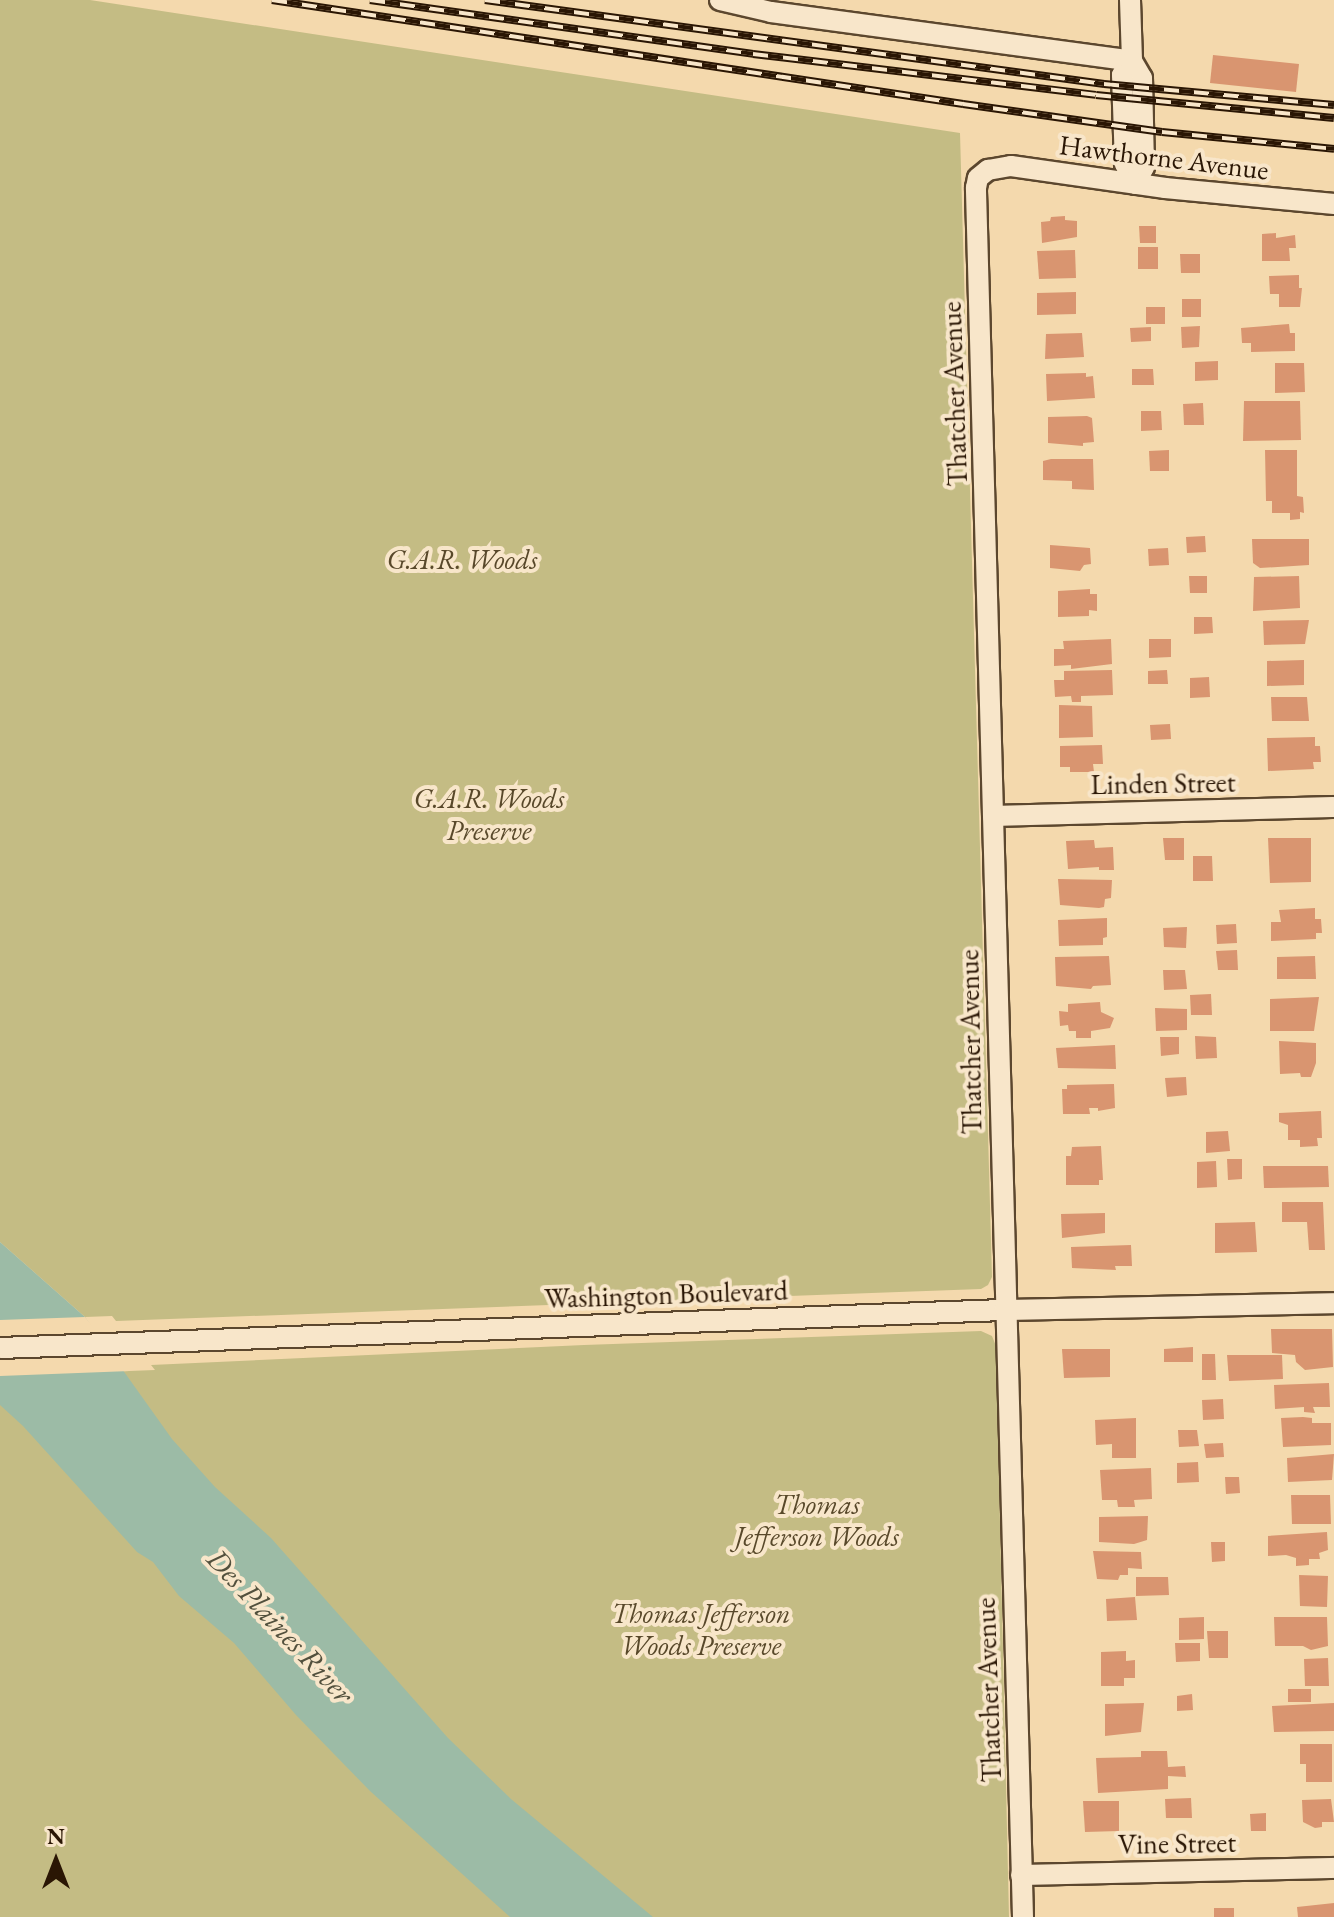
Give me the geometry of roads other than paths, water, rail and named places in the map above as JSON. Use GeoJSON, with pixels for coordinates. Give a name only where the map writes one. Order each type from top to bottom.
{"type":"FeatureCollection","features":[{"type":"Feature","properties":{"kind":"street"},"geometry":{"type":"LineString","coordinates":[[720,0],[771,12],[1132,61]]}},
{"type":"Feature","properties":{"kind":"street"},"geometry":{"type":"LineString","coordinates":[[1130,0],[1132,61],[1122,75],[1125,164],[1135,184]]}},
{"type":"Feature","properties":{"kind":"street","name":"Hawthorne Avenue"},"geometry":{"type":"LineString","coordinates":[[988,170],[1011,166],[1135,184],[1334,204]]}},
{"type":"Feature","properties":{"kind":"street","name":"Thatcher Avenue"},"geometry":{"type":"LineString","coordinates":[[988,170],[978,178],[976,188],[1023,1917]]}},
{"type":"Feature","properties":{"kind":"street","name":"Linden Street"},"geometry":{"type":"LineString","coordinates":[[993,816],[1334,807]]}},
{"type":"Feature","properties":{"kind":"street","name":"Washington Boulevard"},"geometry":{"type":"LineString","coordinates":[[0,1348],[1005,1310],[1334,1303]]}},
{"type":"Feature","properties":{"kind":"street","name":"Vine Street"},"geometry":{"type":"LineString","coordinates":[[1021,1875],[1334,1868]]}},
{"type":"Feature","properties":{"kind":"water","name":"Des Plaines River"},"geometry":{"type":"Polygon","coordinates":[[[0,1242],[85,1317],[172,1439],[215,1487],[271,1538],[448,1738],[511,1799],[653,1917],[510,1917],[370,1791],[296,1715],[234,1643],[179,1596],[153,1562],[137,1552],[23,1426],[0,1405],[0,1242]]]}},
{"type":"Feature","properties":{"kind":"railway"},"geometry":{"type":"LineString","coordinates":[[272,0],[1162,132],[1334,149]]}},
{"type":"Feature","properties":{"kind":"railway"},"geometry":{"type":"LineString","coordinates":[[370,0],[753,54],[1096,95],[1334,118]]}},
{"type":"Feature","properties":{"kind":"railway"},"geometry":{"type":"LineString","coordinates":[[485,0],[1104,84],[1334,105]]}},
{"type":"Feature","properties":{"kind":"park label","name":"G.A.R. Woods"},"geometry":{"type":"Point","coordinates":[462,559]}},
{"type":"Feature","properties":{"kind":"park label","name":"G.A.R. Woods Preserve"},"geometry":{"type":"Point","coordinates":[489,814]}},
{"type":"Feature","properties":{"kind":"park label","name":"Thomas Jefferson Woods"},"geometry":{"type":"Point","coordinates":[817,1520]}},
{"type":"Feature","properties":{"kind":"park label","name":"Thomas Jefferson Woods Preserve"},"geometry":{"type":"Point","coordinates":[701,1629]}}]}
